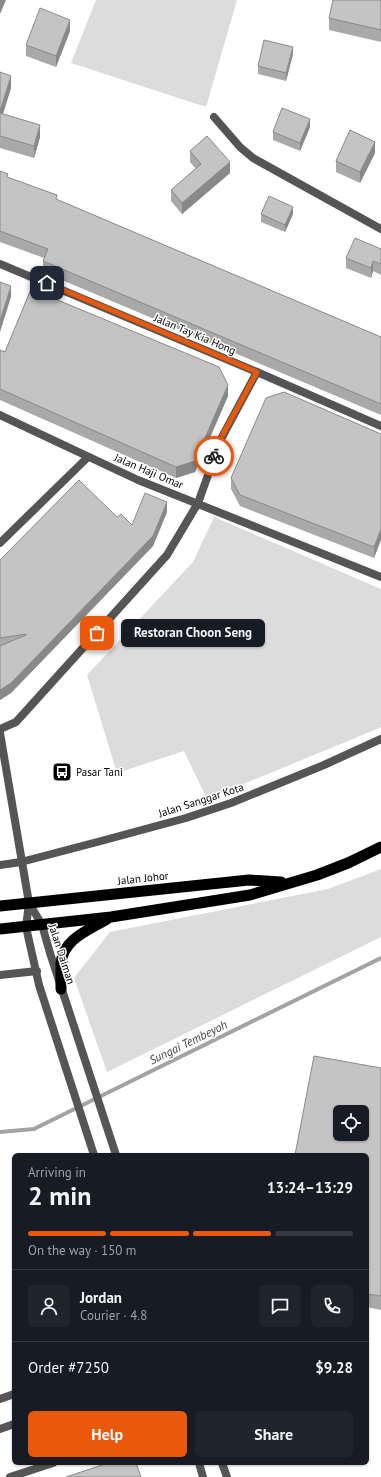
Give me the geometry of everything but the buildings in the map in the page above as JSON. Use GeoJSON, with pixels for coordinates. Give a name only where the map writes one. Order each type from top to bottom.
{"type":"FeatureCollection","features":[{"type":"Feature","properties":{"kind":"highway","name":"Jalan Johor"},"geometry":{"type":"LineString","coordinates":[[26,927],[111,917],[250,895],[317,875],[348,863],[381,847]]}},
{"type":"Feature","properties":{"kind":"highway","name":"Jalan Johor"},"geometry":{"type":"LineString","coordinates":[[0,906],[248,880],[288,883]]}},
{"type":"Feature","properties":{"kind":"highway"},"geometry":{"type":"LineString","coordinates":[[61,989],[61,962],[69,943],[111,917]]}},
{"type":"Feature","properties":{"kind":"highway"},"geometry":{"type":"LineString","coordinates":[[0,929],[26,927]]}},
{"type":"Feature","properties":{"kind":"street"},"geometry":{"type":"LineString","coordinates":[[214,117],[240,147],[253,158],[381,229]]}},
{"type":"Feature","properties":{"kind":"street","name":"Jalan Tay Kia Hong"},"geometry":{"type":"LineString","coordinates":[[0,264],[381,426]]}},
{"type":"Feature","properties":{"kind":"street"},"geometry":{"type":"LineString","coordinates":[[0,729],[16,722],[167,555],[198,503],[221,438],[257,372]]}},
{"type":"Feature","properties":{"kind":"street","name":"Jalan Haji Omar"},"geometry":{"type":"LineString","coordinates":[[0,415],[138,480],[381,577]]}},
{"type":"Feature","properties":{"kind":"street"},"geometry":{"type":"LineString","coordinates":[[0,543],[88,457]]}},
{"type":"Feature","properties":{"kind":"street"},"geometry":{"type":"LineString","coordinates":[[0,733],[29,903],[26,927],[36,971],[93,1153]]}},
{"type":"Feature","properties":{"kind":"street","name":"Jalan Sanggar Kota"},"geometry":{"type":"LineString","coordinates":[[0,865],[21,862],[186,818],[231,803],[324,765],[381,739]]}},
{"type":"Feature","properties":{"kind":"street","name":"Jalan Daiman"},"geometry":{"type":"LineString","coordinates":[[29,903],[42,925],[61,989],[115,1153]]}},
{"type":"Feature","properties":{"kind":"street"},"geometry":{"type":"LineString","coordinates":[[0,975],[36,971]]}},
{"type":"Feature","properties":{"kind":"street"},"geometry":{"type":"LineString","coordinates":[[0,1399],[12,1395]]}},
{"type":"Feature","properties":{"kind":"street"},"geometry":{"type":"LineString","coordinates":[[0,1429],[12,1425]]}},
{"type":"Feature","properties":{"kind":"street"},"geometry":{"type":"LineString","coordinates":[[10,1477],[47,1465]]}},
{"type":"Feature","properties":{"kind":"street"},"geometry":{"type":"LineString","coordinates":[[199,1465],[203,1477]]}},
{"type":"Feature","properties":{"kind":"street"},"geometry":{"type":"LineString","coordinates":[[223,1465],[227,1477]]}},
{"type":"Feature","properties":{"kind":"shaded area"},"geometry":{"type":"Polygon","coordinates":[[[96,0],[237,0],[206,107],[71,63],[96,0]]]}},
{"type":"Feature","properties":{"kind":"shaded area"},"geometry":{"type":"Polygon","coordinates":[[[214,517],[381,589],[381,727],[207,799],[184,751],[117,773],[87,675],[193,562],[214,517]]]}},
{"type":"Feature","properties":{"kind":"shaded area"},"geometry":{"type":"Polygon","coordinates":[[[381,869],[381,937],[107,1072],[74,978],[110,932],[328,889],[381,869]]]}},
{"type":"Feature","properties":{"kind":"waterway","name":"Sungai Tembeyoh"},"geometry":{"type":"LineString","coordinates":[[0,1132],[34,1129],[381,958]]}},
{"type":"Feature","properties":{"kind":"way so far"},"geometry":{"type":"LineString","coordinates":[[97,633],[167,555],[198,503],[214,456]]}},
{"type":"Feature","properties":{"kind":"place","name":"Restoran Choon Seng"},"geometry":{"type":"Point","coordinates":[97,633]}},
{"type":"Feature","properties":{"kind":"place","name":"Pasar Tani"},"geometry":{"type":"Point","coordinates":[62,772]}},
{"type":"Feature","properties":{"kind":"route"},"geometry":{"type":"LineString","coordinates":[[47,283],[257,372],[221,438],[214,456]]}}]}
